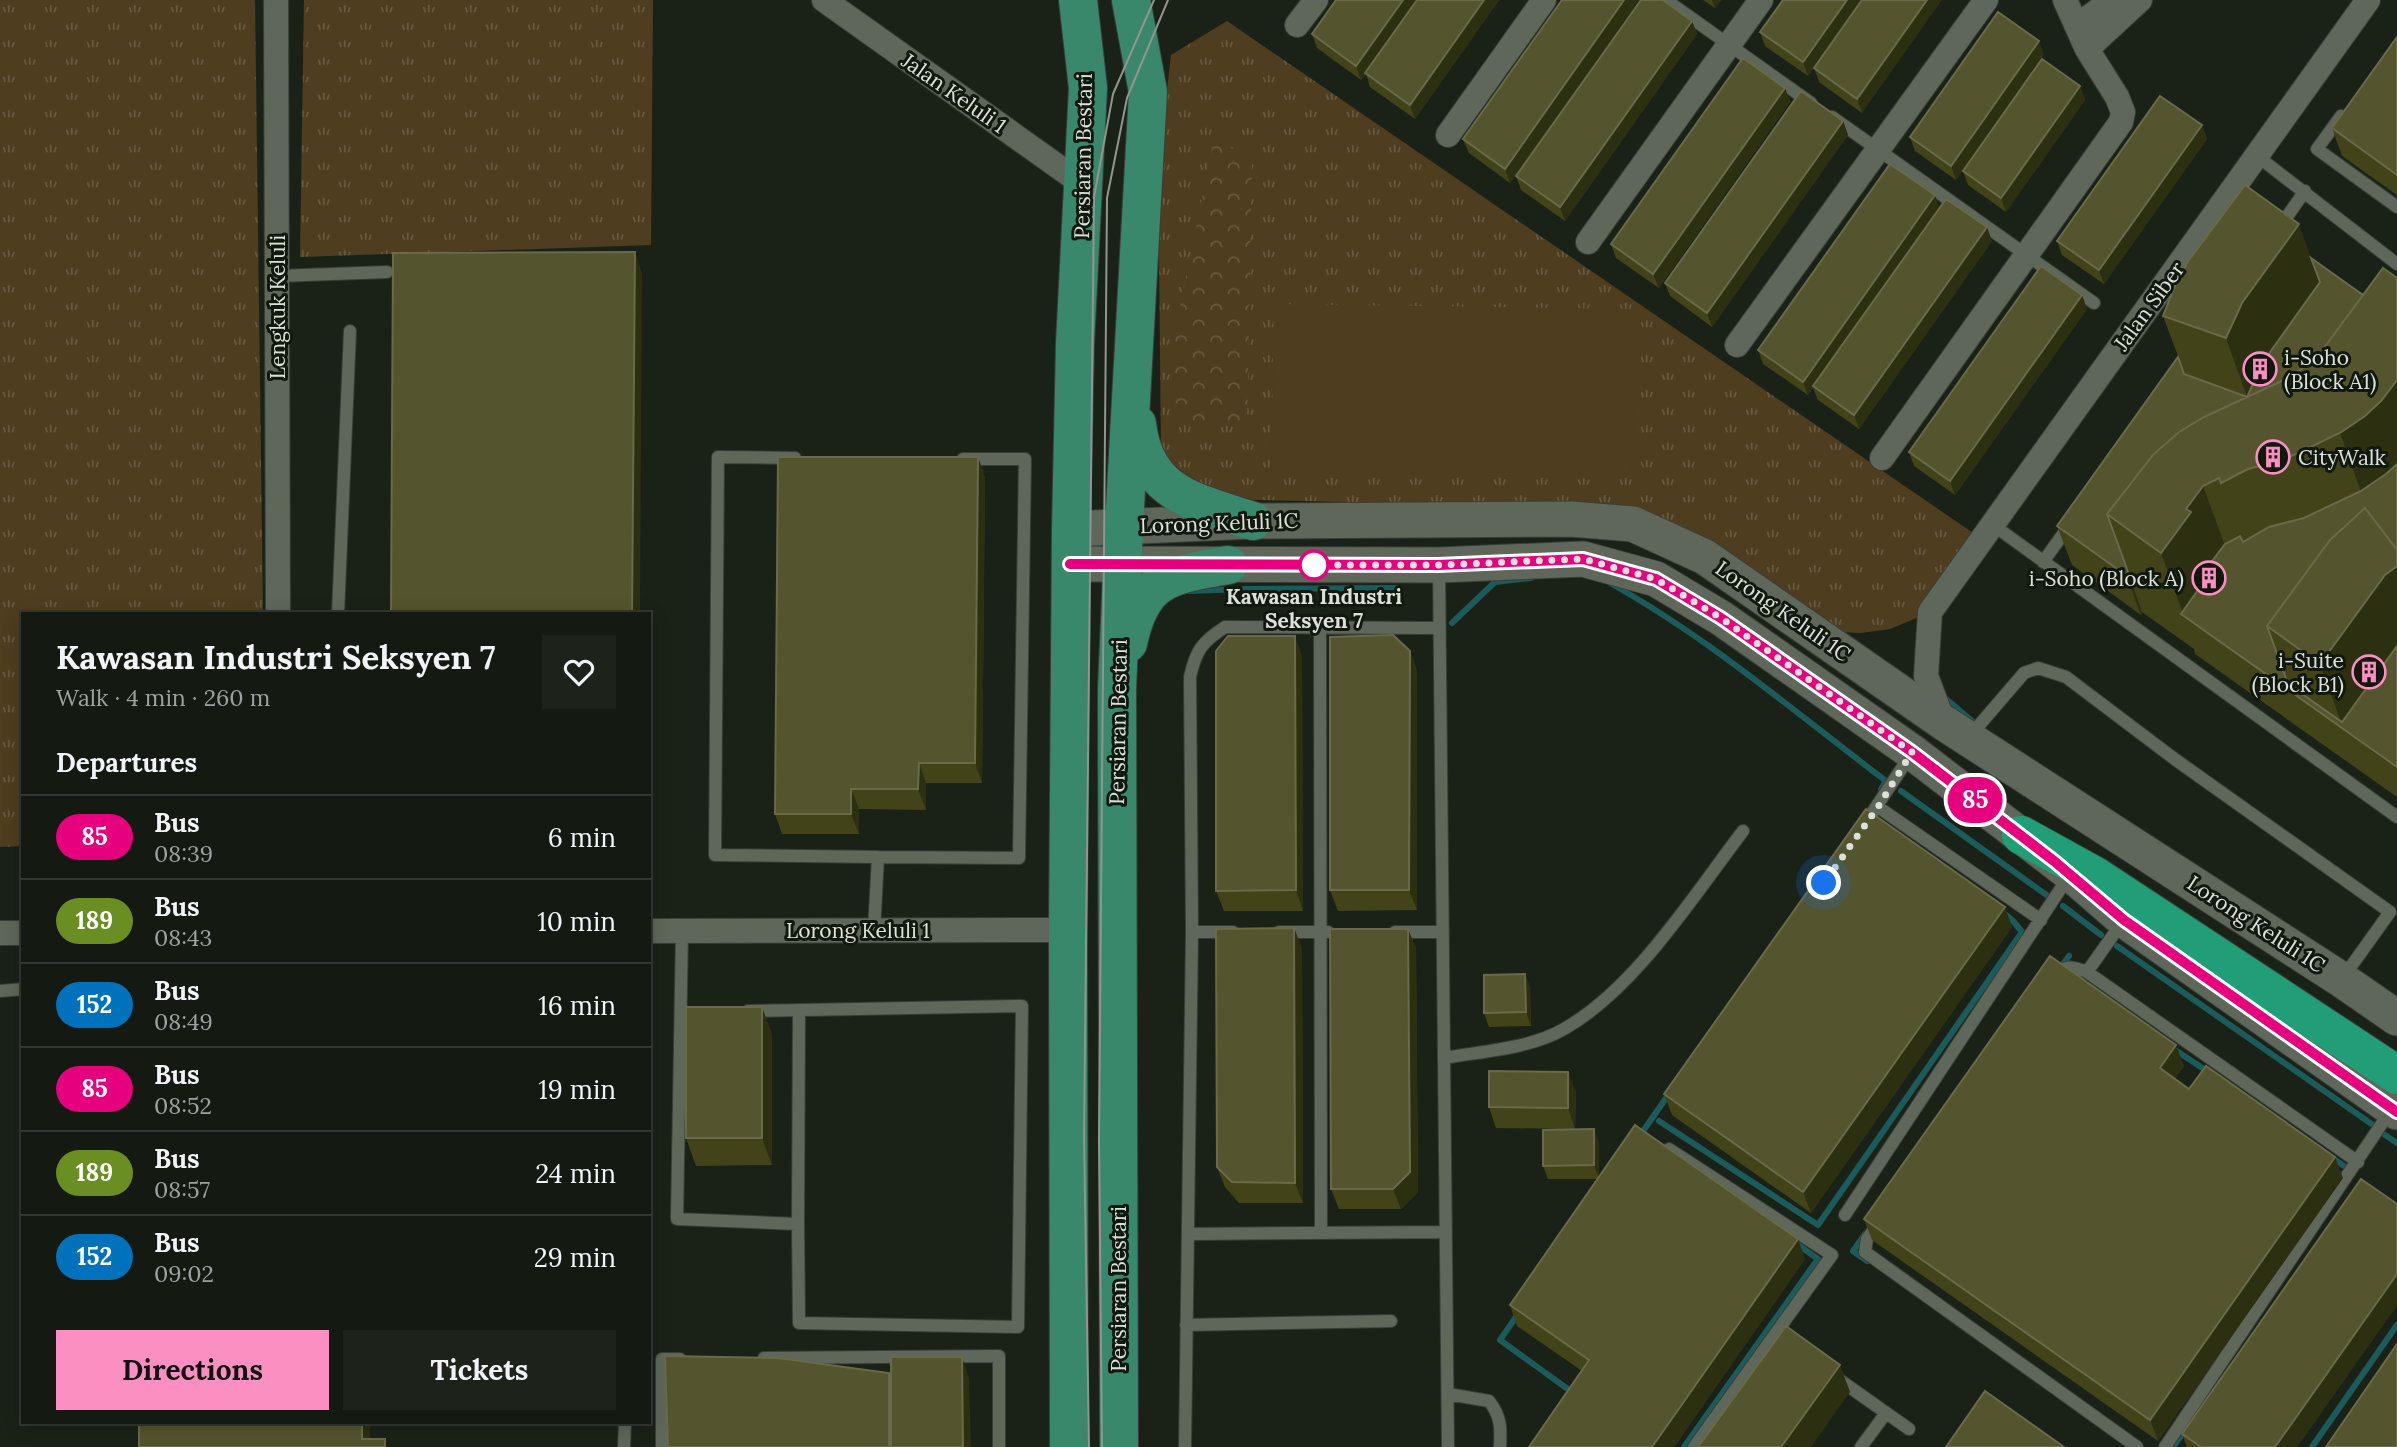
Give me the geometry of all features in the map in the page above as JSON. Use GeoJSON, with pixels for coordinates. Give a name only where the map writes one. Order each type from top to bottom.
{"type":"FeatureCollection","features":[{"type":"Feature","properties":{"kind":"highway"},"geometry":{"type":"LineString","coordinates":[[2021,835],[2097,877],[2365,1055],[2395,1099]]}},
{"type":"Feature","properties":{"kind":"main road","name":"Persiaran Bestari"},"geometry":{"type":"LineString","coordinates":[[1069,1447],[1070,546],[1075,344],[1088,89],[1078,0]]}},
{"type":"Feature","properties":{"kind":"main road","name":"Persiaran Bestari"},"geometry":{"type":"LineString","coordinates":[[1119,1447],[1117,689],[1148,92],[1131,0]]}},
{"type":"Feature","properties":{"kind":"main road"},"geometry":{"type":"LineString","coordinates":[[1133,373],[1139,444],[1153,472],[1182,497],[1253,521]]}},
{"type":"Feature","properties":{"kind":"main road"},"geometry":{"type":"LineString","coordinates":[[1117,689],[1133,620],[1151,589],[1174,575],[1228,565]]}},
{"type":"Feature","properties":{"kind":"street","name":"Lengkuk Keluli"},"geometry":{"type":"LineString","coordinates":[[276,0],[278,612]]}},
{"type":"Feature","properties":{"kind":"street","name":"Jalan Keluli 1"},"geometry":{"type":"LineString","coordinates":[[824,0],[1084,185]]}},
{"type":"Feature","properties":{"kind":"street"},"geometry":{"type":"LineString","coordinates":[[1297,25],[1316,0]]}},
{"type":"Feature","properties":{"kind":"street"},"geometry":{"type":"LineString","coordinates":[[1448,135],[1544,0]]}},
{"type":"Feature","properties":{"kind":"street"},"geometry":{"type":"LineString","coordinates":[[1588,242],[1761,0]]}},
{"type":"Feature","properties":{"kind":"street"},"geometry":{"type":"LineString","coordinates":[[1737,345],[1986,0]]}},
{"type":"Feature","properties":{"kind":"street"},"geometry":{"type":"LineString","coordinates":[[1882,458],[2120,122],[2123,112],[2117,97],[2087,49],[2065,0]]}},
{"type":"Feature","properties":{"kind":"street","name":"Jalan Siber"},"geometry":{"type":"LineString","coordinates":[[1956,731],[1926,676],[1930,612],[2368,0]]}},
{"type":"Feature","properties":{"kind":"street"},"geometry":{"type":"LineString","coordinates":[[2077,26],[2128,2]]}},
{"type":"Feature","properties":{"kind":"street"},"geometry":{"type":"LineString","coordinates":[[2087,49],[2128,2]]}},
{"type":"Feature","properties":{"kind":"street","name":"Lorong Keluli 1C"},"geometry":{"type":"LineString","coordinates":[[1070,546],[1123,545],[1253,521],[1571,519],[1633,524],[1705,557],[1956,731],[2397,1018]]}},
{"type":"Feature","properties":{"kind":"street","name":"Lorong Keluli 1C"},"geometry":{"type":"LineString","coordinates":[[1123,545],[1228,565],[1438,565],[1583,559],[1656,579],[1721,618],[1912,752],[2071,874],[2124,920],[2395,1099]]}},
{"type":"Feature","properties":{"kind":"street","name":"Lorong Keluli 1"},"geometry":{"type":"LineString","coordinates":[[651,931],[1068,930]]}},
{"type":"Feature","properties":{"kind":"street"},"geometry":{"type":"LineString","coordinates":[[0,933],[21,933]]}},
{"type":"Feature","properties":{"kind":"lane"},"geometry":{"type":"LineString","coordinates":[[1666,0],[2094,303]]}},
{"type":"Feature","properties":{"kind":"lane"},"geometry":{"type":"LineString","coordinates":[[2349,104],[2317,149],[2397,207]]}},
{"type":"Feature","properties":{"kind":"lane"},"geometry":{"type":"LineString","coordinates":[[2257,156],[2305,191],[2393,265]]}},
{"type":"Feature","properties":{"kind":"lane"},"geometry":{"type":"LineString","coordinates":[[2275,234],[2305,191]]}},
{"type":"Feature","properties":{"kind":"lane"},"geometry":{"type":"LineString","coordinates":[[277,276],[387,272]]}},
{"type":"Feature","properties":{"kind":"lane"},"geometry":{"type":"LineString","coordinates":[[338,612],[350,331]]}},
{"type":"Feature","properties":{"kind":"lane"},"geometry":{"type":"LineString","coordinates":[[802,458],[718,457],[715,855],[1019,858],[1025,459],[955,459]]}},
{"type":"Feature","properties":{"kind":"lane"},"geometry":{"type":"LineString","coordinates":[[2043,562],[2082,508]]}},
{"type":"Feature","properties":{"kind":"lane"},"geometry":{"type":"LineString","coordinates":[[1993,525],[2075,585],[2106,598],[2397,817]]}},
{"type":"Feature","properties":{"kind":"lane"},"geometry":{"type":"LineString","coordinates":[[1438,565],[1448,1447]]}},
{"type":"Feature","properties":{"kind":"lane"},"geometry":{"type":"LineString","coordinates":[[2075,585],[2083,574]]}},
{"type":"Feature","properties":{"kind":"lane"},"geometry":{"type":"LineString","coordinates":[[1185,1447],[1192,932],[1190,677],[1195,655],[1207,639],[1225,627],[1439,628]]}},
{"type":"Feature","properties":{"kind":"lane"},"geometry":{"type":"LineString","coordinates":[[1320,628],[1321,1233]]}},
{"type":"Feature","properties":{"kind":"lane"},"geometry":{"type":"LineString","coordinates":[[1956,731],[2024,673],[2039,668],[2066,677],[2176,760],[2390,912],[2342,980]]}},
{"type":"Feature","properties":{"kind":"lane"},"geometry":{"type":"LineString","coordinates":[[1853,841],[1912,752]]}},
{"type":"Feature","properties":{"kind":"lane"},"geometry":{"type":"LineString","coordinates":[[1878,807],[2041,920]]}},
{"type":"Feature","properties":{"kind":"lane"},"geometry":{"type":"LineString","coordinates":[[1444,1058],[1524,1044],[1563,1030],[1604,1000],[1650,954],[1743,831]]}},
{"type":"Feature","properties":{"kind":"lane"},"geometry":{"type":"LineString","coordinates":[[874,930],[878,857]]}},
{"type":"Feature","properties":{"kind":"lane"},"geometry":{"type":"LineString","coordinates":[[1845,1214],[2071,874]]}},
{"type":"Feature","properties":{"kind":"lane"},"geometry":{"type":"LineString","coordinates":[[2087,972],[2124,920]]}},
{"type":"Feature","properties":{"kind":"lane"},"geometry":{"type":"LineString","coordinates":[[682,931],[688,1012],[677,1219],[798,1224]]}},
{"type":"Feature","properties":{"kind":"lane"},"geometry":{"type":"LineString","coordinates":[[1192,932],[1243,932]]}},
{"type":"Feature","properties":{"kind":"lane"},"geometry":{"type":"LineString","coordinates":[[1269,932],[1348,932]]}},
{"type":"Feature","properties":{"kind":"lane"},"geometry":{"type":"LineString","coordinates":[[1388,932],[1442,932]]}},
{"type":"Feature","properties":{"kind":"lane"},"geometry":{"type":"LineString","coordinates":[[2049,984],[2065,967],[2072,966],[2087,972],[2358,1162]]}},
{"type":"Feature","properties":{"kind":"lane"},"geometry":{"type":"LineString","coordinates":[[0,991],[21,989]]}},
{"type":"Feature","properties":{"kind":"lane"},"geometry":{"type":"LineString","coordinates":[[734,1011],[1021,1006],[1018,1326],[799,1322],[799,1010]]}},
{"type":"Feature","properties":{"kind":"lane"},"geometry":{"type":"LineString","coordinates":[[2165,1447],[2358,1162],[2395,1099]]}},
{"type":"Feature","properties":{"kind":"lane"},"geometry":{"type":"LineString","coordinates":[[1670,1149],[1832,1255],[1694,1447]]}},
{"type":"Feature","properties":{"kind":"lane"},"geometry":{"type":"LineString","coordinates":[[1891,1206],[1867,1239],[1865,1252],[2137,1447]]}},
{"type":"Feature","properties":{"kind":"lane"},"geometry":{"type":"LineString","coordinates":[[1188,1234],[1446,1232]]}},
{"type":"Feature","properties":{"kind":"lane"},"geometry":{"type":"LineString","coordinates":[[1186,1325],[1391,1321]]}},
{"type":"Feature","properties":{"kind":"lane"},"geometry":{"type":"LineString","coordinates":[[756,1358],[999,1356],[999,1447]]}},
{"type":"Feature","properties":{"kind":"lane"},"geometry":{"type":"LineString","coordinates":[[662,1447],[662,1359],[688,1359]]}},
{"type":"Feature","properties":{"kind":"lane"},"geometry":{"type":"LineString","coordinates":[[1821,1367],[1909,1429]]}},
{"type":"Feature","properties":{"kind":"lane"},"geometry":{"type":"LineString","coordinates":[[1448,1394],[1489,1401],[1498,1412],[1502,1426],[1500,1447]]}},
{"type":"Feature","properties":{"kind":"lane"},"geometry":{"type":"LineString","coordinates":[[1861,1447],[1886,1413]]}},
{"type":"Feature","properties":{"kind":"lane"},"geometry":{"type":"LineString","coordinates":[[624,1447],[625,1424]]}},
{"type":"Feature","properties":{"kind":"green space"},"geometry":{"type":"Polygon","coordinates":[[[0,0],[255,0],[263,612],[21,612],[21,846],[0,847],[0,0]]]}},
{"type":"Feature","properties":{"kind":"green space"},"geometry":{"type":"Polygon","coordinates":[[[304,0],[653,0],[651,245],[300,257],[304,0]]]}},
{"type":"Feature","properties":{"kind":"green space"},"geometry":{"type":"Polygon","coordinates":[[[1227,21],[1976,535],[1919,617],[1890,629],[1861,633],[1838,632],[1556,507],[1220,499],[1196,488],[1161,455],[1159,251],[1163,124],[1171,55],[1227,21]]]}},
{"type":"Feature","properties":{"kind":"green space"},"geometry":{"type":"Polygon","coordinates":[[[1215,134],[1252,165],[1247,427],[1194,424],[1171,397],[1171,351],[1215,134]]]}},
{"type":"Feature","properties":{"kind":"green space"},"geometry":{"type":"Polygon","coordinates":[[[1274,304],[1635,309],[1631,478],[1271,472],[1274,304]]]}},
{"type":"Feature","properties":{"kind":"building"},"geometry":{"type":"Polygon","coordinates":[[[1336,0],[1403,0],[1356,66],[1312,34],[1336,0]]]}},
{"type":"Feature","properties":{"kind":"building"},"geometry":{"type":"Polygon","coordinates":[[[1417,0],[1484,0],[1410,105],[1365,73],[1417,0]]]}},
{"type":"Feature","properties":{"kind":"building"},"geometry":{"type":"Polygon","coordinates":[[[1562,0],[1624,0],[1505,169],[1463,139],[1562,0]]]}},
{"type":"Feature","properties":{"kind":"building"},"geometry":{"type":"Polygon","coordinates":[[[1641,0],[1663,0],[1692,21],[1560,207],[1516,176],[1641,0]]]}},
{"type":"Feature","properties":{"kind":"building"},"geometry":{"type":"Polygon","coordinates":[[[1783,0],[1847,0],[1803,62],[1760,32],[1783,0]]]}},
{"type":"Feature","properties":{"kind":"building"},"geometry":{"type":"Polygon","coordinates":[[[1862,0],[1927,0],[1857,99],[1814,68],[1862,0]]]}},
{"type":"Feature","properties":{"kind":"building"},"geometry":{"type":"Polygon","coordinates":[[[1998,12],[2039,41],[1951,166],[1910,137],[1998,12]]]}},
{"type":"Feature","properties":{"kind":"building"},"geometry":{"type":"Polygon","coordinates":[[[2397,37],[2397,175],[2332,128],[2397,37]]]}},
{"type":"Feature","properties":{"kind":"building"},"geometry":{"type":"Polygon","coordinates":[[[1743,58],[1785,88],[1653,274],[1611,244],[1743,58]]]}},
{"type":"Feature","properties":{"kind":"building"},"geometry":{"type":"Polygon","coordinates":[[[2042,59],[2080,86],[2001,198],[1963,171],[2042,59]]]}},
{"type":"Feature","properties":{"kind":"building"},"geometry":{"type":"Polygon","coordinates":[[[1801,91],[1843,121],[1707,313],[1665,283],[1801,91]]]}},
{"type":"Feature","properties":{"kind":"building"},"geometry":{"type":"Polygon","coordinates":[[[2160,96],[2202,125],[2099,270],[2057,241],[2160,96]]]}},
{"type":"Feature","properties":{"kind":"building"},"geometry":{"type":"Polygon","coordinates":[[[1890,164],[1935,195],[1803,382],[1758,350],[1890,164]]]}},
{"type":"Feature","properties":{"kind":"building"},"geometry":{"type":"Polygon","coordinates":[[[2245,185],[2299,224],[2242,303],[2226,338],[2163,316],[2189,260],[2245,185]]]}},
{"type":"Feature","properties":{"kind":"building"},"geometry":{"type":"Polygon","coordinates":[[[1946,199],[1987,227],[1854,415],[1813,386],[1946,199]]]}},
{"type":"Feature","properties":{"kind":"building"},"geometry":{"type":"Polygon","coordinates":[[[635,252],[632,612],[391,612],[393,253],[635,252]]]}},
{"type":"Feature","properties":{"kind":"building"},"geometry":{"type":"Polygon","coordinates":[[[2311,258],[2363,295],[2315,360],[2284,380],[2204,417],[2179,432],[2153,455],[2107,514],[2128,572],[2126,575],[2057,526],[2178,357],[2184,374],[2247,397],[2263,362],[2320,282],[2311,258]]]}},
{"type":"Feature","properties":{"kind":"building"},"geometry":{"type":"Polygon","coordinates":[[[2041,266],[2082,295],[1950,481],[1909,452],[2041,266]]]}},
{"type":"Feature","properties":{"kind":"building"},"geometry":{"type":"Polygon","coordinates":[[[2383,268],[2397,278],[2397,380],[2365,416],[2340,433],[2283,460],[2248,469],[2221,483],[2219,478],[2203,486],[2186,509],[2191,512],[2161,553],[2107,514],[2153,455],[2179,432],[2204,417],[2284,380],[2315,360],[2383,268]]]}},
{"type":"Feature","properties":{"kind":"building"},"geometry":{"type":"Polygon","coordinates":[[[778,457],[978,457],[975,763],[919,763],[918,789],[851,789],[851,814],[775,814],[778,457]]]}},
{"type":"Feature","properties":{"kind":"building"},"geometry":{"type":"Polygon","coordinates":[[[2397,464],[2397,550],[2365,508],[2330,540],[2267,626],[2288,684],[2342,722],[2397,646],[2397,767],[2181,614],[2212,570],[2210,564],[2225,544],[2240,536],[2243,542],[2269,527],[2304,518],[2361,491],[2397,464]]]}},
{"type":"Feature","properties":{"kind":"building"},"geometry":{"type":"Polygon","coordinates":[[[2365,508],[2397,550],[2397,566],[2385,575],[2320,664],[2267,626],[2330,540],[2365,508]]]}},
{"type":"Feature","properties":{"kind":"building"},"geometry":{"type":"Polygon","coordinates":[[[1393,635],[1410,651],[1409,890],[1330,890],[1330,637],[1393,635]]]}},
{"type":"Feature","properties":{"kind":"building"},"geometry":{"type":"Polygon","coordinates":[[[1228,636],[1295,636],[1296,890],[1216,891],[1216,651],[1228,636]]]}},
{"type":"Feature","properties":{"kind":"building"},"geometry":{"type":"Polygon","coordinates":[[[1866,809],[2005,907],[1803,1192],[1664,1094],[1866,809]]]}},
{"type":"Feature","properties":{"kind":"building"},"geometry":{"type":"Polygon","coordinates":[[[1294,928],[1295,1183],[1232,1182],[1217,1167],[1216,929],[1294,928]]]}},
{"type":"Feature","properties":{"kind":"building"},"geometry":{"type":"Polygon","coordinates":[[[1330,929],[1408,929],[1410,1172],[1393,1189],[1331,1189],[1330,929]]]}},
{"type":"Feature","properties":{"kind":"building"},"geometry":{"type":"Polygon","coordinates":[[[2050,956],[2176,1045],[2160,1068],[2189,1089],[2206,1066],[2335,1157],[2150,1420],[1864,1219],[2050,956]]]}},
{"type":"Feature","properties":{"kind":"building"},"geometry":{"type":"Polygon","coordinates":[[[1525,974],[1526,1012],[1484,1013],[1484,975],[1525,974]]]}},
{"type":"Feature","properties":{"kind":"building"},"geometry":{"type":"Polygon","coordinates":[[[686,1007],[762,1007],[762,1138],[686,1138],[686,1007]]]}},
{"type":"Feature","properties":{"kind":"building"},"geometry":{"type":"Polygon","coordinates":[[[1489,1071],[1568,1072],[1568,1108],[1489,1107],[1489,1071]]]}},
{"type":"Feature","properties":{"kind":"building"},"geometry":{"type":"Polygon","coordinates":[[[1635,1125],[1798,1239],[1652,1447],[1529,1447],[1589,1360],[1510,1305],[1635,1125]]]}},
{"type":"Feature","properties":{"kind":"building"},"geometry":{"type":"Polygon","coordinates":[[[1594,1129],[1594,1165],[1543,1166],[1543,1130],[1594,1129]]]}},
{"type":"Feature","properties":{"kind":"building"},"geometry":{"type":"Polygon","coordinates":[[[2361,1179],[2397,1204],[2397,1274],[2275,1447],[2201,1447],[2182,1434],[2361,1179]]]}},
{"type":"Feature","properties":{"kind":"building"},"geometry":{"type":"Polygon","coordinates":[[[1786,1326],[1840,1365],[1781,1447],[1698,1447],[1786,1326]]]}},
{"type":"Feature","properties":{"kind":"building"},"geometry":{"type":"Polygon","coordinates":[[[2397,1344],[2397,1447],[2326,1447],[2397,1344]]]}},
{"type":"Feature","properties":{"kind":"building"},"geometry":{"type":"Polygon","coordinates":[[[665,1356],[778,1358],[889,1373],[889,1447],[668,1447],[665,1356]]]}},
{"type":"Feature","properties":{"kind":"building"},"geometry":{"type":"Polygon","coordinates":[[[891,1357],[962,1357],[963,1447],[891,1447],[891,1357]]]}},
{"type":"Feature","properties":{"kind":"building"},"geometry":{"type":"Polygon","coordinates":[[[1985,1391],[2064,1447],[1946,1447],[1985,1391]]]}},
{"type":"Feature","properties":{"kind":"building"},"geometry":{"type":"Polygon","coordinates":[[[139,1424],[362,1424],[362,1439],[385,1439],[385,1447],[139,1447],[139,1424]]]}},
{"type":"Feature","properties":{"kind":"waterway"},"geometry":{"type":"LineString","coordinates":[[1452,623],[1495,582],[1531,578]]}},
{"type":"Feature","properties":{"kind":"waterway"},"geometry":{"type":"LineString","coordinates":[[1610,583],[1682,628],[1751,677],[1886,781],[1881,789]]}},
{"type":"Feature","properties":{"kind":"waterway"},"geometry":{"type":"LineString","coordinates":[[1187,591],[1397,588]]}},
{"type":"Feature","properties":{"kind":"waterway"},"geometry":{"type":"LineString","coordinates":[[1945,698],[1972,721]]}},
{"type":"Feature","properties":{"kind":"waterway"},"geometry":{"type":"LineString","coordinates":[[1901,791],[2048,896]]}},
{"type":"Feature","properties":{"kind":"waterway"},"geometry":{"type":"LineString","coordinates":[[2063,906],[2101,935]]}},
{"type":"Feature","properties":{"kind":"waterway"},"geometry":{"type":"LineString","coordinates":[[1659,1121],[1818,1225],[2022,932],[2005,914]]}},
{"type":"Feature","properties":{"kind":"waterway"},"geometry":{"type":"LineString","coordinates":[[2117,946],[2373,1125]]}},
{"type":"Feature","properties":{"kind":"waterway"},"geometry":{"type":"LineString","coordinates":[[2059,969],[2069,956]]}},
{"type":"Feature","properties":{"kind":"waterway"},"geometry":{"type":"LineString","coordinates":[[2172,1048],[2210,1073]]}},
{"type":"Feature","properties":{"kind":"waterway"},"geometry":{"type":"LineString","coordinates":[[1639,1137],[1671,1091]]}},
{"type":"Feature","properties":{"kind":"waterway"},"geometry":{"type":"LineString","coordinates":[[2385,1135],[2397,1143]]}},
{"type":"Feature","properties":{"kind":"waterway"},"geometry":{"type":"LineString","coordinates":[[2331,1157],[2344,1166]]}},
{"type":"Feature","properties":{"kind":"waterway"},"geometry":{"type":"LineString","coordinates":[[1865,1234],[1853,1251],[1867,1261]]}},
{"type":"Feature","properties":{"kind":"waterway"},"geometry":{"type":"LineString","coordinates":[[1684,1447],[1818,1259],[1794,1242]]}},
{"type":"Feature","properties":{"kind":"waterway"},"geometry":{"type":"LineString","coordinates":[[1518,1314],[1500,1340],[1576,1395]]}},
{"type":"Feature","properties":{"kind":"waterway"},"geometry":{"type":"LineString","coordinates":[[2312,1447],[2397,1325]]}},
{"type":"Feature","properties":{"kind":"waterway"},"geometry":{"type":"LineString","coordinates":[[2173,1447],[2186,1429]]}},
{"type":"Feature","properties":{"kind":"tram line"},"geometry":{"type":"LineString","coordinates":[[1089,1447],[1084,1136],[1094,197],[1113,94],[1154,0]]}},
{"type":"Feature","properties":{"kind":"tram line"},"geometry":{"type":"LineString","coordinates":[[1102,1447],[1099,1140],[1107,198],[1127,98],[1168,0]]}},
{"type":"Feature","properties":{"kind":"bus line","name":"85"},"geometry":{"type":"LineString","coordinates":[[1070,564],[1438,565],[1583,559],[1656,579],[1721,618],[1912,752],[2071,874],[2124,920],[2397,1112]]}},
{"type":"Feature","properties":{"kind":"place","name":"i-Soho (Block A1)"},"geometry":{"type":"Point","coordinates":[2260,369]}},
{"type":"Feature","properties":{"kind":"place","name":"CityWalk"},"geometry":{"type":"Point","coordinates":[2273,457]}},
{"type":"Feature","properties":{"kind":"place","name":"Kawasan Industri Seksyen 7"},"geometry":{"type":"Point","coordinates":[1314,565]}},
{"type":"Feature","properties":{"kind":"place","name":"i-Soho (Block A)"},"geometry":{"type":"Point","coordinates":[2209,578]}},
{"type":"Feature","properties":{"kind":"place","name":"i-Suite (Block B1)"},"geometry":{"type":"Point","coordinates":[2369,672]}},
{"type":"Feature","properties":{"kind":"route"},"geometry":{"type":"LineString","coordinates":[[1314,565],[1307,565],[1438,565],[1583,559],[1656,579],[1721,618],[1912,752],[1878,807],[1824,883]]}}]}
